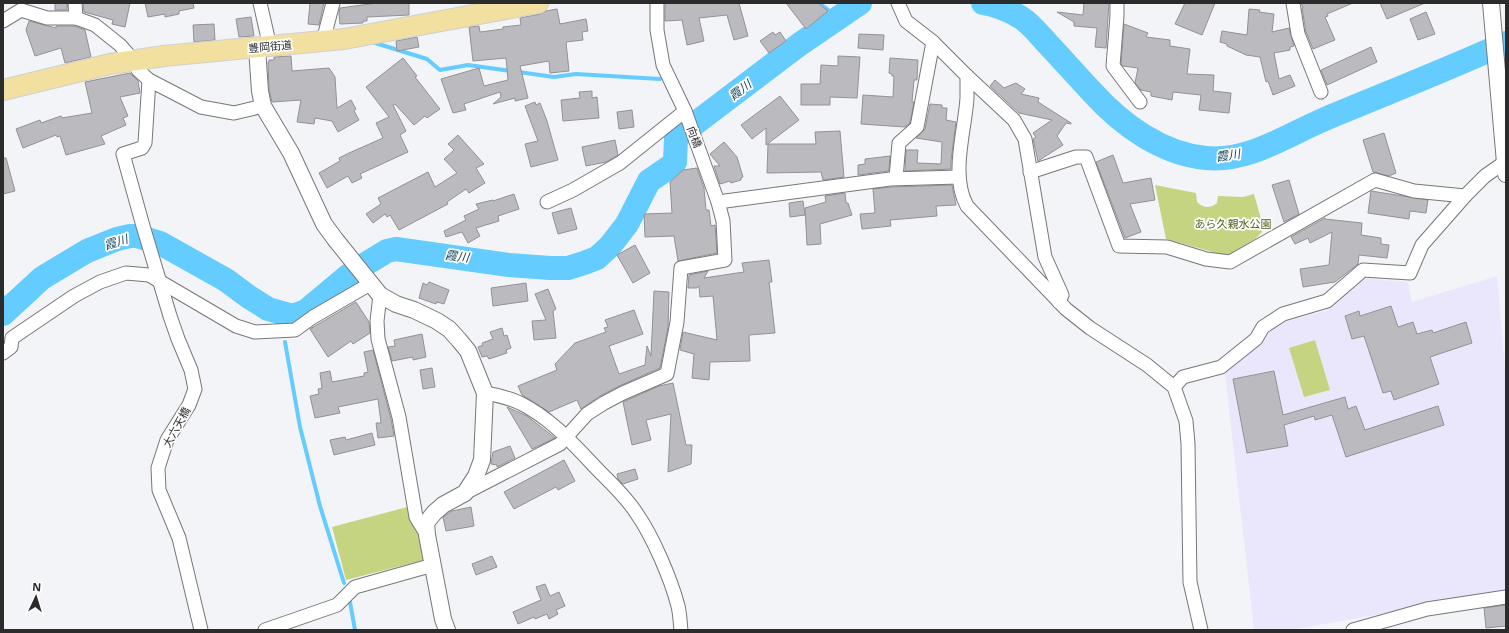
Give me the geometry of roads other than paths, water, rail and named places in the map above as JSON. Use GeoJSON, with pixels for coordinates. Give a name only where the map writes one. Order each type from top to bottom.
{"type":"FeatureCollection","features":[{"type":"Feature","properties":{"kind":"main road","name":"豊岡街道"},"geometry":{"type":"LineString","coordinates":[[3,90],[110,64],[133,60],[344,39],[538,3]]}},
{"type":"Feature","properties":{"kind":"street"},"geometry":{"type":"LineString","coordinates":[[75,3],[76,18]]}},
{"type":"Feature","properties":{"kind":"street"},"geometry":{"type":"LineString","coordinates":[[260,3],[264,47],[263,106],[291,153],[324,224],[372,286],[396,304],[414,310],[437,321],[449,330],[468,352],[485,393],[482,460],[476,476],[465,493]]}},
{"type":"Feature","properties":{"kind":"street"},"geometry":{"type":"LineString","coordinates":[[324,41],[333,3]]}},
{"type":"Feature","properties":{"kind":"street","name":"向橋"},"geometry":{"type":"LineString","coordinates":[[566,437],[587,414],[604,403],[667,374],[677,322],[681,268],[725,260],[723,222],[718,202],[703,157],[686,114],[663,65],[657,30],[657,3]]}},
{"type":"Feature","properties":{"kind":"street"},"geometry":{"type":"LineString","coordinates":[[1116,3],[1117,16],[1113,66],[1140,102]]}},
{"type":"Feature","properties":{"kind":"street"},"geometry":{"type":"LineString","coordinates":[[1293,3],[1298,34],[1321,92]]}},
{"type":"Feature","properties":{"kind":"street"},"geometry":{"type":"LineString","coordinates":[[1174,387],[1184,377],[1221,367],[1256,339],[1263,327],[1283,314],[1327,301],[1363,270],[1410,273],[1422,245],[1465,196],[1485,176],[1505,168],[1500,80],[1492,22],[1491,3]]}},
{"type":"Feature","properties":{"kind":"street"},"geometry":{"type":"LineString","coordinates":[[899,5],[906,21],[933,42],[1014,120],[1020,128],[1025,138],[1027,148],[1045,257],[1062,295],[1059,302]]}},
{"type":"Feature","properties":{"kind":"street"},"geometry":{"type":"LineString","coordinates":[[3,21],[19,7],[46,18],[76,18],[95,25],[120,45],[133,60],[138,70],[150,80],[201,106],[234,113],[263,106]]}},
{"type":"Feature","properties":{"kind":"street"},"geometry":{"type":"LineString","coordinates":[[896,178],[899,143],[917,127],[933,42]]}},
{"type":"Feature","properties":{"kind":"street"},"geometry":{"type":"LineString","coordinates":[[967,76],[967,98],[959,177],[963,198],[967,206],[1059,302],[1090,328],[1147,365],[1174,387],[1186,421],[1188,444],[1190,582],[1201,630]]}},
{"type":"Feature","properties":{"kind":"street","name":"大六天橋"},"geometry":{"type":"LineString","coordinates":[[150,80],[145,143],[142,148],[123,154],[142,226],[178,339],[191,370],[195,389],[189,405],[167,440],[158,468],[159,490],[179,538],[202,630]]}},
{"type":"Feature","properties":{"kind":"street"},"geometry":{"type":"LineString","coordinates":[[546,202],[573,190],[620,163],[686,114]]}},
{"type":"Feature","properties":{"kind":"street"},"geometry":{"type":"LineString","coordinates":[[1030,172],[1076,157],[1086,157],[1119,246],[1167,247],[1206,259],[1230,262],[1375,180],[1414,191],[1465,196]]}},
{"type":"Feature","properties":{"kind":"street"},"geometry":{"type":"LineString","coordinates":[[718,202],[896,178],[959,177]]}},
{"type":"Feature","properties":{"kind":"street"},"geometry":{"type":"LineString","coordinates":[[3,353],[12,347],[12,338],[74,296],[100,282],[126,273],[149,275],[159,279],[236,326],[255,332],[295,330],[313,317],[372,286]]}},
{"type":"Feature","properties":{"kind":"street"},"geometry":{"type":"LineString","coordinates":[[372,286],[378,339],[399,418],[416,517],[427,535]]}},
{"type":"Feature","properties":{"kind":"street"},"geometry":{"type":"LineString","coordinates":[[485,393],[498,395],[520,403],[541,416],[566,437],[614,487],[637,514],[653,542],[673,590],[678,607],[681,630]]}},
{"type":"Feature","properties":{"kind":"street"},"geometry":{"type":"LineString","coordinates":[[447,630],[443,619],[426,523],[443,505],[560,444],[566,437]]}},
{"type":"Feature","properties":{"kind":"street"},"geometry":{"type":"LineString","coordinates":[[265,630],[337,605],[354,587],[433,565]]}},
{"type":"Feature","properties":{"kind":"street"},"geometry":{"type":"LineString","coordinates":[[1353,630],[1427,609],[1506,597]]}},
{"type":"Feature","properties":{"kind":"waterway"},"geometry":{"type":"LineString","coordinates":[[819,3],[839,18]]}},
{"type":"Feature","properties":{"kind":"waterway","name":"霞川"},"geometry":{"type":"LineString","coordinates":[[3,314],[42,278],[87,251],[117,239],[130,236],[137,236],[160,243],[226,280],[268,309],[293,316],[306,311],[348,276],[364,265],[387,251],[396,249],[509,265],[568,268],[584,263],[597,258],[610,246],[627,224],[649,181],[675,162],[676,138],[800,44],[860,3]]}},
{"type":"Feature","properties":{"kind":"waterway","name":"霞川"},"geometry":{"type":"LineString","coordinates":[[983,3],[1007,10],[1027,22],[1104,105],[1130,127],[1174,151],[1206,158],[1222,158],[1253,152],[1325,119],[1506,43]]}},
{"type":"Feature","properties":{"kind":"waterway"},"geometry":{"type":"LineString","coordinates":[[372,42],[427,59],[440,70],[468,65],[554,77],[576,74],[660,79]]}},
{"type":"Feature","properties":{"kind":"waterway"},"geometry":{"type":"LineString","coordinates":[[3,297],[15,303]]}},
{"type":"Feature","properties":{"kind":"waterway","name":"霞川"},"geometry":{"type":"LineString","coordinates":[[280,313],[281,320]]}},
{"type":"Feature","properties":{"kind":"waterway"},"geometry":{"type":"LineString","coordinates":[[285,342],[300,427],[320,506],[344,583]]}},
{"type":"Feature","properties":{"kind":"waterway"},"geometry":{"type":"LineString","coordinates":[[350,602],[355,630]]}},
{"type":"Feature","properties":{"kind":"park label","name":"あら久親水公園"},"geometry":{"type":"Point","coordinates":[1233,223]}}]}
